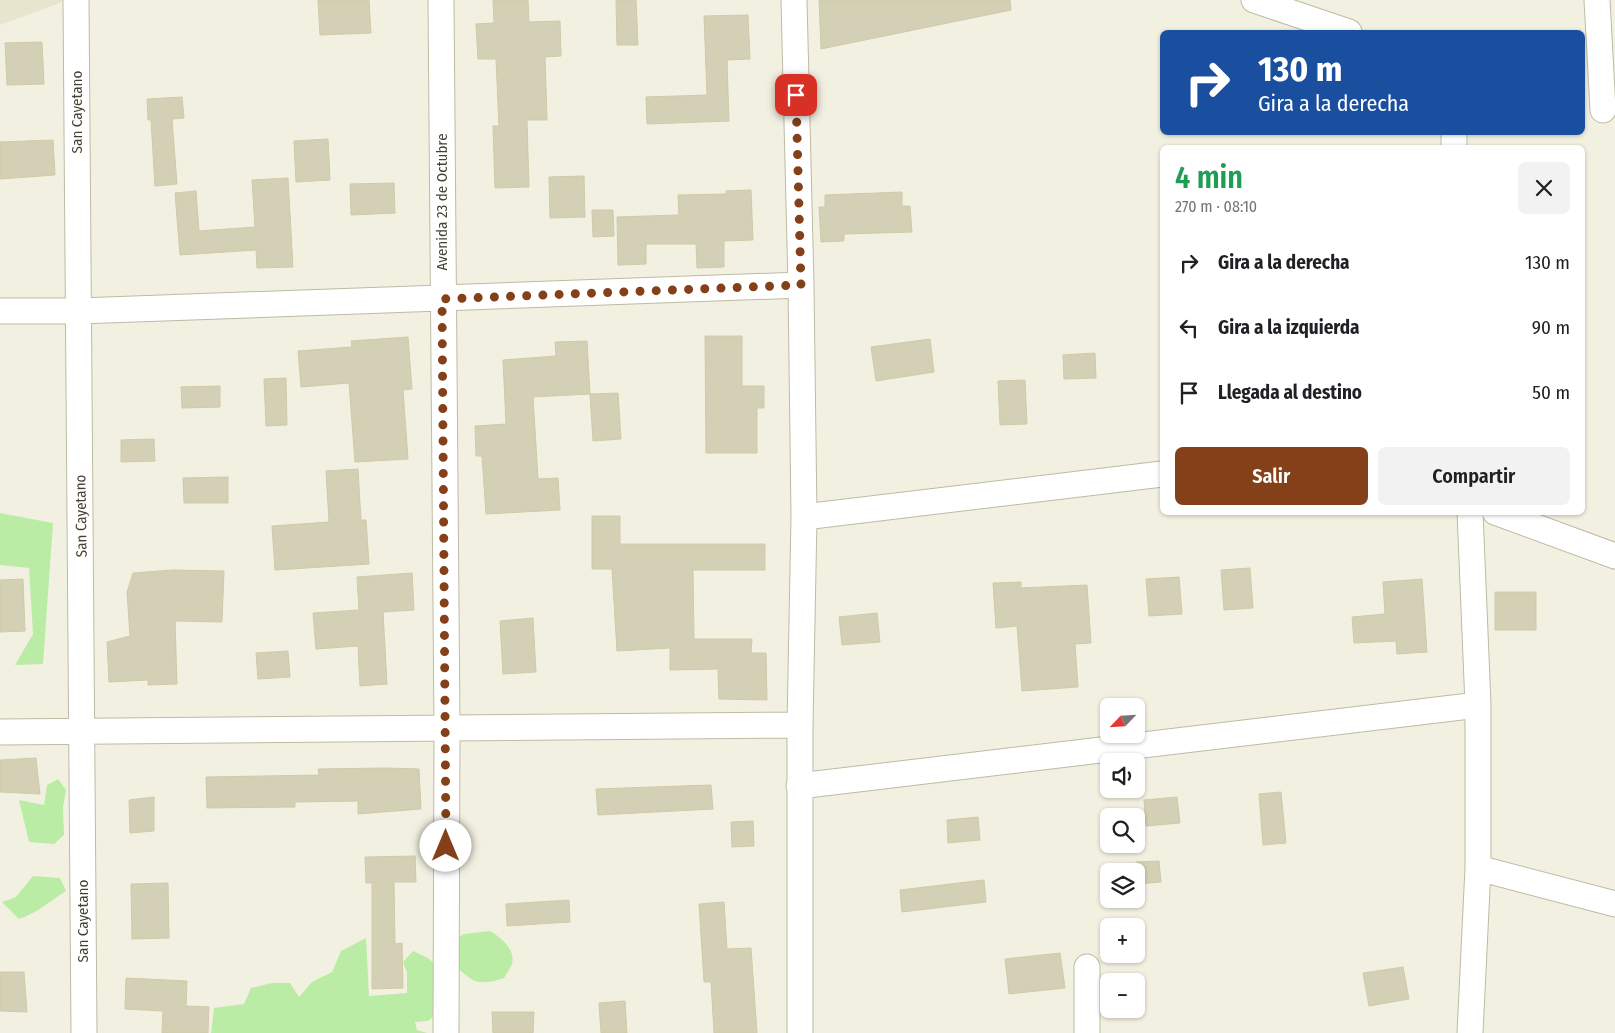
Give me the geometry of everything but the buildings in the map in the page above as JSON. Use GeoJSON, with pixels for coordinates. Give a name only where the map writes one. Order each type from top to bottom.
{"type":"FeatureCollection","features":[{"type":"Feature","properties":{"kind":"street","name":"San Cayetano"},"geometry":{"type":"LineString","coordinates":[[76,0],[84,1033]]}},
{"type":"Feature","properties":{"kind":"street","name":"Avenida 23 de Octubre"},"geometry":{"type":"LineString","coordinates":[[441,0],[447,728],[446,1033]]}},
{"type":"Feature","properties":{"kind":"street"},"geometry":{"type":"LineString","coordinates":[[794,0],[804,518],[800,725],[800,1033]]}},
{"type":"Feature","properties":{"kind":"street"},"geometry":{"type":"LineString","coordinates":[[1254,0],[1343,30]]}},
{"type":"Feature","properties":{"kind":"street"},"geometry":{"type":"LineString","coordinates":[[1597,0],[1600,109]]}},
{"type":"Feature","properties":{"kind":"street"},"geometry":{"type":"LineString","coordinates":[[0,311],[79,311],[801,285]]}},
{"type":"Feature","properties":{"kind":"street"},"geometry":{"type":"LineString","coordinates":[[804,518],[1160,474]]}},
{"type":"Feature","properties":{"kind":"street"},"geometry":{"type":"LineString","coordinates":[[1470,515],[1478,705],[1478,868],[1470,1033]]}},
{"type":"Feature","properties":{"kind":"street"},"geometry":{"type":"LineString","coordinates":[[1503,515],[1615,556]]}},
{"type":"Feature","properties":{"kind":"street"},"geometry":{"type":"LineString","coordinates":[[800,786],[1478,705]]}},
{"type":"Feature","properties":{"kind":"street"},"geometry":{"type":"LineString","coordinates":[[0,732],[800,725]]}},
{"type":"Feature","properties":{"kind":"street"},"geometry":{"type":"LineString","coordinates":[[1478,868],[1615,904]]}},
{"type":"Feature","properties":{"kind":"street"},"geometry":{"type":"LineString","coordinates":[[1087,967],[1087,1033]]}},
{"type":"Feature","properties":{"kind":"shaded area"},"geometry":{"type":"Polygon","coordinates":[[[0,0],[68,0],[0,25],[0,0]]]}},
{"type":"Feature","properties":{"kind":"green space"},"geometry":{"type":"Polygon","coordinates":[[[0,513],[53,523],[43,664],[15,665],[33,634],[29,568],[0,565],[0,513]]]}},
{"type":"Feature","properties":{"kind":"green space"},"geometry":{"type":"Polygon","coordinates":[[[58,779],[66,790],[63,807],[64,835],[54,844],[29,842],[19,800],[44,805],[47,785],[58,779]]]}},
{"type":"Feature","properties":{"kind":"green space"},"geometry":{"type":"Polygon","coordinates":[[[33,876],[60,878],[66,891],[38,910],[19,919],[2,902],[16,897],[33,876]]]}},
{"type":"Feature","properties":{"kind":"green space"},"geometry":{"type":"Polygon","coordinates":[[[490,931],[507,944],[512,954],[512,964],[504,978],[486,982],[474,981],[451,962],[455,939],[464,934],[490,931]]]}},
{"type":"Feature","properties":{"kind":"green space"},"geometry":{"type":"Polygon","coordinates":[[[366,938],[369,996],[407,993],[407,972],[403,962],[413,951],[428,958],[439,968],[439,1012],[428,1021],[415,1022],[417,1030],[427,1033],[211,1033],[214,1008],[244,1004],[251,988],[272,983],[290,983],[299,997],[312,982],[332,972],[341,951],[366,938]]]}},
{"type":"Feature","properties":{"kind":"route"},"geometry":{"type":"LineString","coordinates":[[446,846],[447,728],[442,299],[801,285],[796,95]]}}]}
